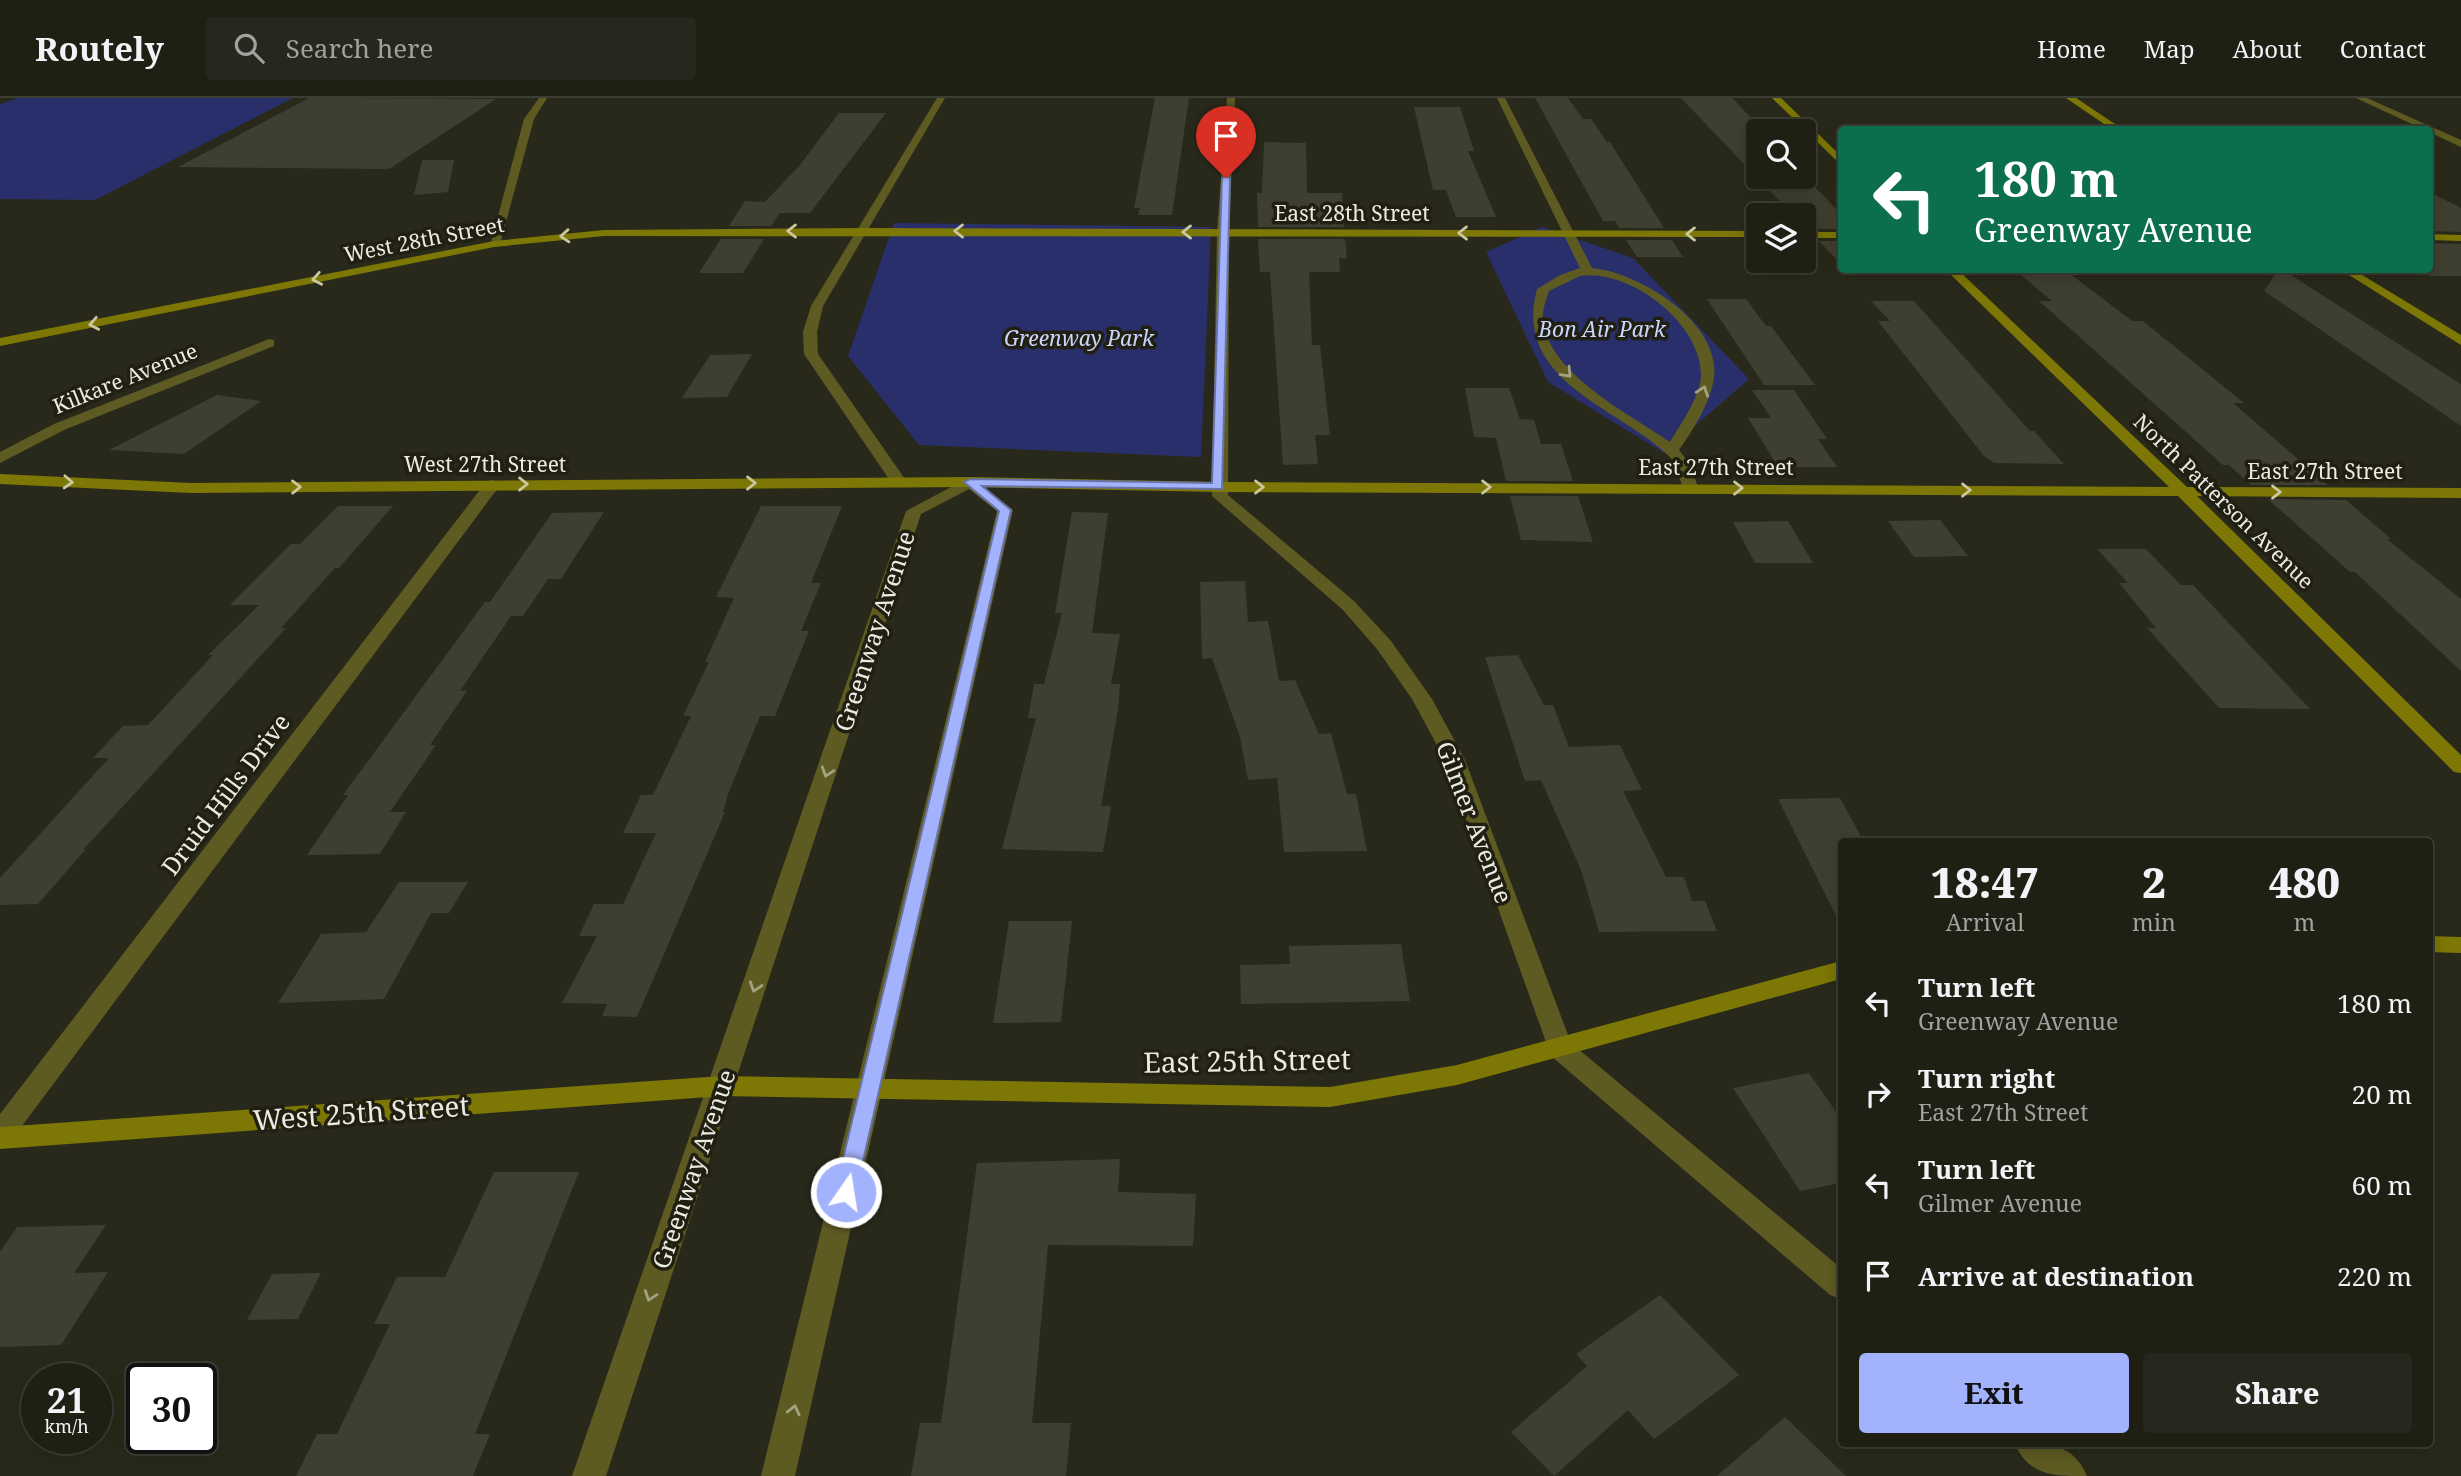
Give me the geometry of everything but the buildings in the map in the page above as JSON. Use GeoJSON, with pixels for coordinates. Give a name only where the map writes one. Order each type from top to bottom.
{"type":"FeatureCollection","features":[{"type":"Feature","properties":{"kind":"street"},"geometry":{"type":"LineString","coordinates":[[494,244],[529,119],[543,98]]}},
{"type":"Feature","properties":{"kind":"street"},"geometry":{"type":"LineString","coordinates":[[899,482],[811,354],[810,332],[817,306],[941,98]]}},
{"type":"Feature","properties":{"kind":"street"},"geometry":{"type":"LineString","coordinates":[[1218,487],[1223,232],[1231,98]]}},
{"type":"Feature","properties":{"kind":"street"},"geometry":{"type":"LineString","coordinates":[[1501,98],[1566,233],[1587,270]]}},
{"type":"Feature","properties":{"kind":"street"},"geometry":{"type":"LineString","coordinates":[[1776,98],[1838,159]]}},
{"type":"Feature","properties":{"kind":"street"},"geometry":{"type":"LineString","coordinates":[[2070,98],[2114,126]]}},
{"type":"Feature","properties":{"kind":"street"},"geometry":{"type":"LineString","coordinates":[[2360,98],[2421,126]]}},
{"type":"Feature","properties":{"kind":"street"},"geometry":{"type":"LineString","coordinates":[[2433,131],[2461,144]]}},
{"type":"Feature","properties":{"kind":"street","name":"West 28th Street"},"geometry":{"type":"LineString","coordinates":[[0,342],[494,244],[604,233],[861,231]]}},
{"type":"Feature","properties":{"kind":"street","name":"East 28th Street"},"geometry":{"type":"LineString","coordinates":[[861,231],[1746,234]]}},
{"type":"Feature","properties":{"kind":"street"},"geometry":{"type":"LineString","coordinates":[[1816,235],[1838,235]]}},
{"type":"Feature","properties":{"kind":"street"},"geometry":{"type":"LineString","coordinates":[[2433,237],[2461,238]]}},
{"type":"Feature","properties":{"kind":"street"},"geometry":{"type":"LineString","coordinates":[[1671,451],[1704,395],[1708,376],[1701,343],[1688,326],[1646,289],[1614,276],[1587,270],[1543,289],[1537,317],[1542,339],[1569,376],[1678,457],[1690,487]]}},
{"type":"Feature","properties":{"kind":"street","name":"North Patterson Avenue"},"geometry":{"type":"LineString","coordinates":[[1955,273],[2183,492],[2461,768]]}},
{"type":"Feature","properties":{"kind":"street"},"geometry":{"type":"LineString","coordinates":[[2352,273],[2461,341]]}},
{"type":"Feature","properties":{"kind":"street","name":"Kilkare Avenue"},"geometry":{"type":"LineString","coordinates":[[0,458],[59,427],[269,343]]}},
{"type":"Feature","properties":{"kind":"street","name":"West 27th Street"},"geometry":{"type":"LineString","coordinates":[[0,479],[191,488],[970,482]]}},
{"type":"Feature","properties":{"kind":"street"},"geometry":{"type":"LineString","coordinates":[[778,1476],[1005,510],[970,482]]}},
{"type":"Feature","properties":{"kind":"street","name":"East 27th Street"},"geometry":{"type":"LineString","coordinates":[[970,482],[1218,487],[1690,487],[2461,493]]}},
{"type":"Feature","properties":{"kind":"street","name":"Greenway Avenue"},"geometry":{"type":"LineString","coordinates":[[589,1476],[914,511],[970,482]]}},
{"type":"Feature","properties":{"kind":"street","name":"Druid Hills Drive"},"geometry":{"type":"LineString","coordinates":[[0,1136],[492,485]]}},
{"type":"Feature","properties":{"kind":"street","name":"Gilmer Avenue"},"geometry":{"type":"LineString","coordinates":[[1218,487],[1220,496],[1238,514],[1348,605],[1384,645],[1422,699],[1455,760],[1560,1049],[1838,1283]]}},
{"type":"Feature","properties":{"kind":"street"},"geometry":{"type":"LineString","coordinates":[[2433,944],[2461,945]]}},
{"type":"Feature","properties":{"kind":"street","name":"East 25th Street"},"geometry":{"type":"LineString","coordinates":[[722,1086],[1330,1097],[1457,1075],[1838,971]]}},
{"type":"Feature","properties":{"kind":"street","name":"West 25th Street"},"geometry":{"type":"LineString","coordinates":[[0,1136],[722,1086]]}},
{"type":"Feature","properties":{"kind":"street"},"geometry":{"type":"LineString","coordinates":[[2035,1447],[2070,1476]]}},
{"type":"Feature","properties":{"kind":"green space"},"geometry":{"type":"Polygon","coordinates":[[[19,98],[293,98],[95,200],[0,199],[0,104],[19,98]]]}},
{"type":"Feature","properties":{"kind":"green space","name":"Greenway Park"},"geometry":{"type":"Polygon","coordinates":[[[894,223],[1211,227],[1201,457],[919,445],[848,356],[894,223]]]}},
{"type":"Feature","properties":{"kind":"green space","name":"Bon Air Park"},"geometry":{"type":"Polygon","coordinates":[[[1542,227],[1633,258],[1749,379],[1664,453],[1548,382],[1486,252],[1542,227]]]}},
{"type":"Feature","properties":{"kind":"route"},"geometry":{"type":"LineString","coordinates":[[846,1192],[1005,510],[970,482],[1218,487],[1226,178]]}}]}
